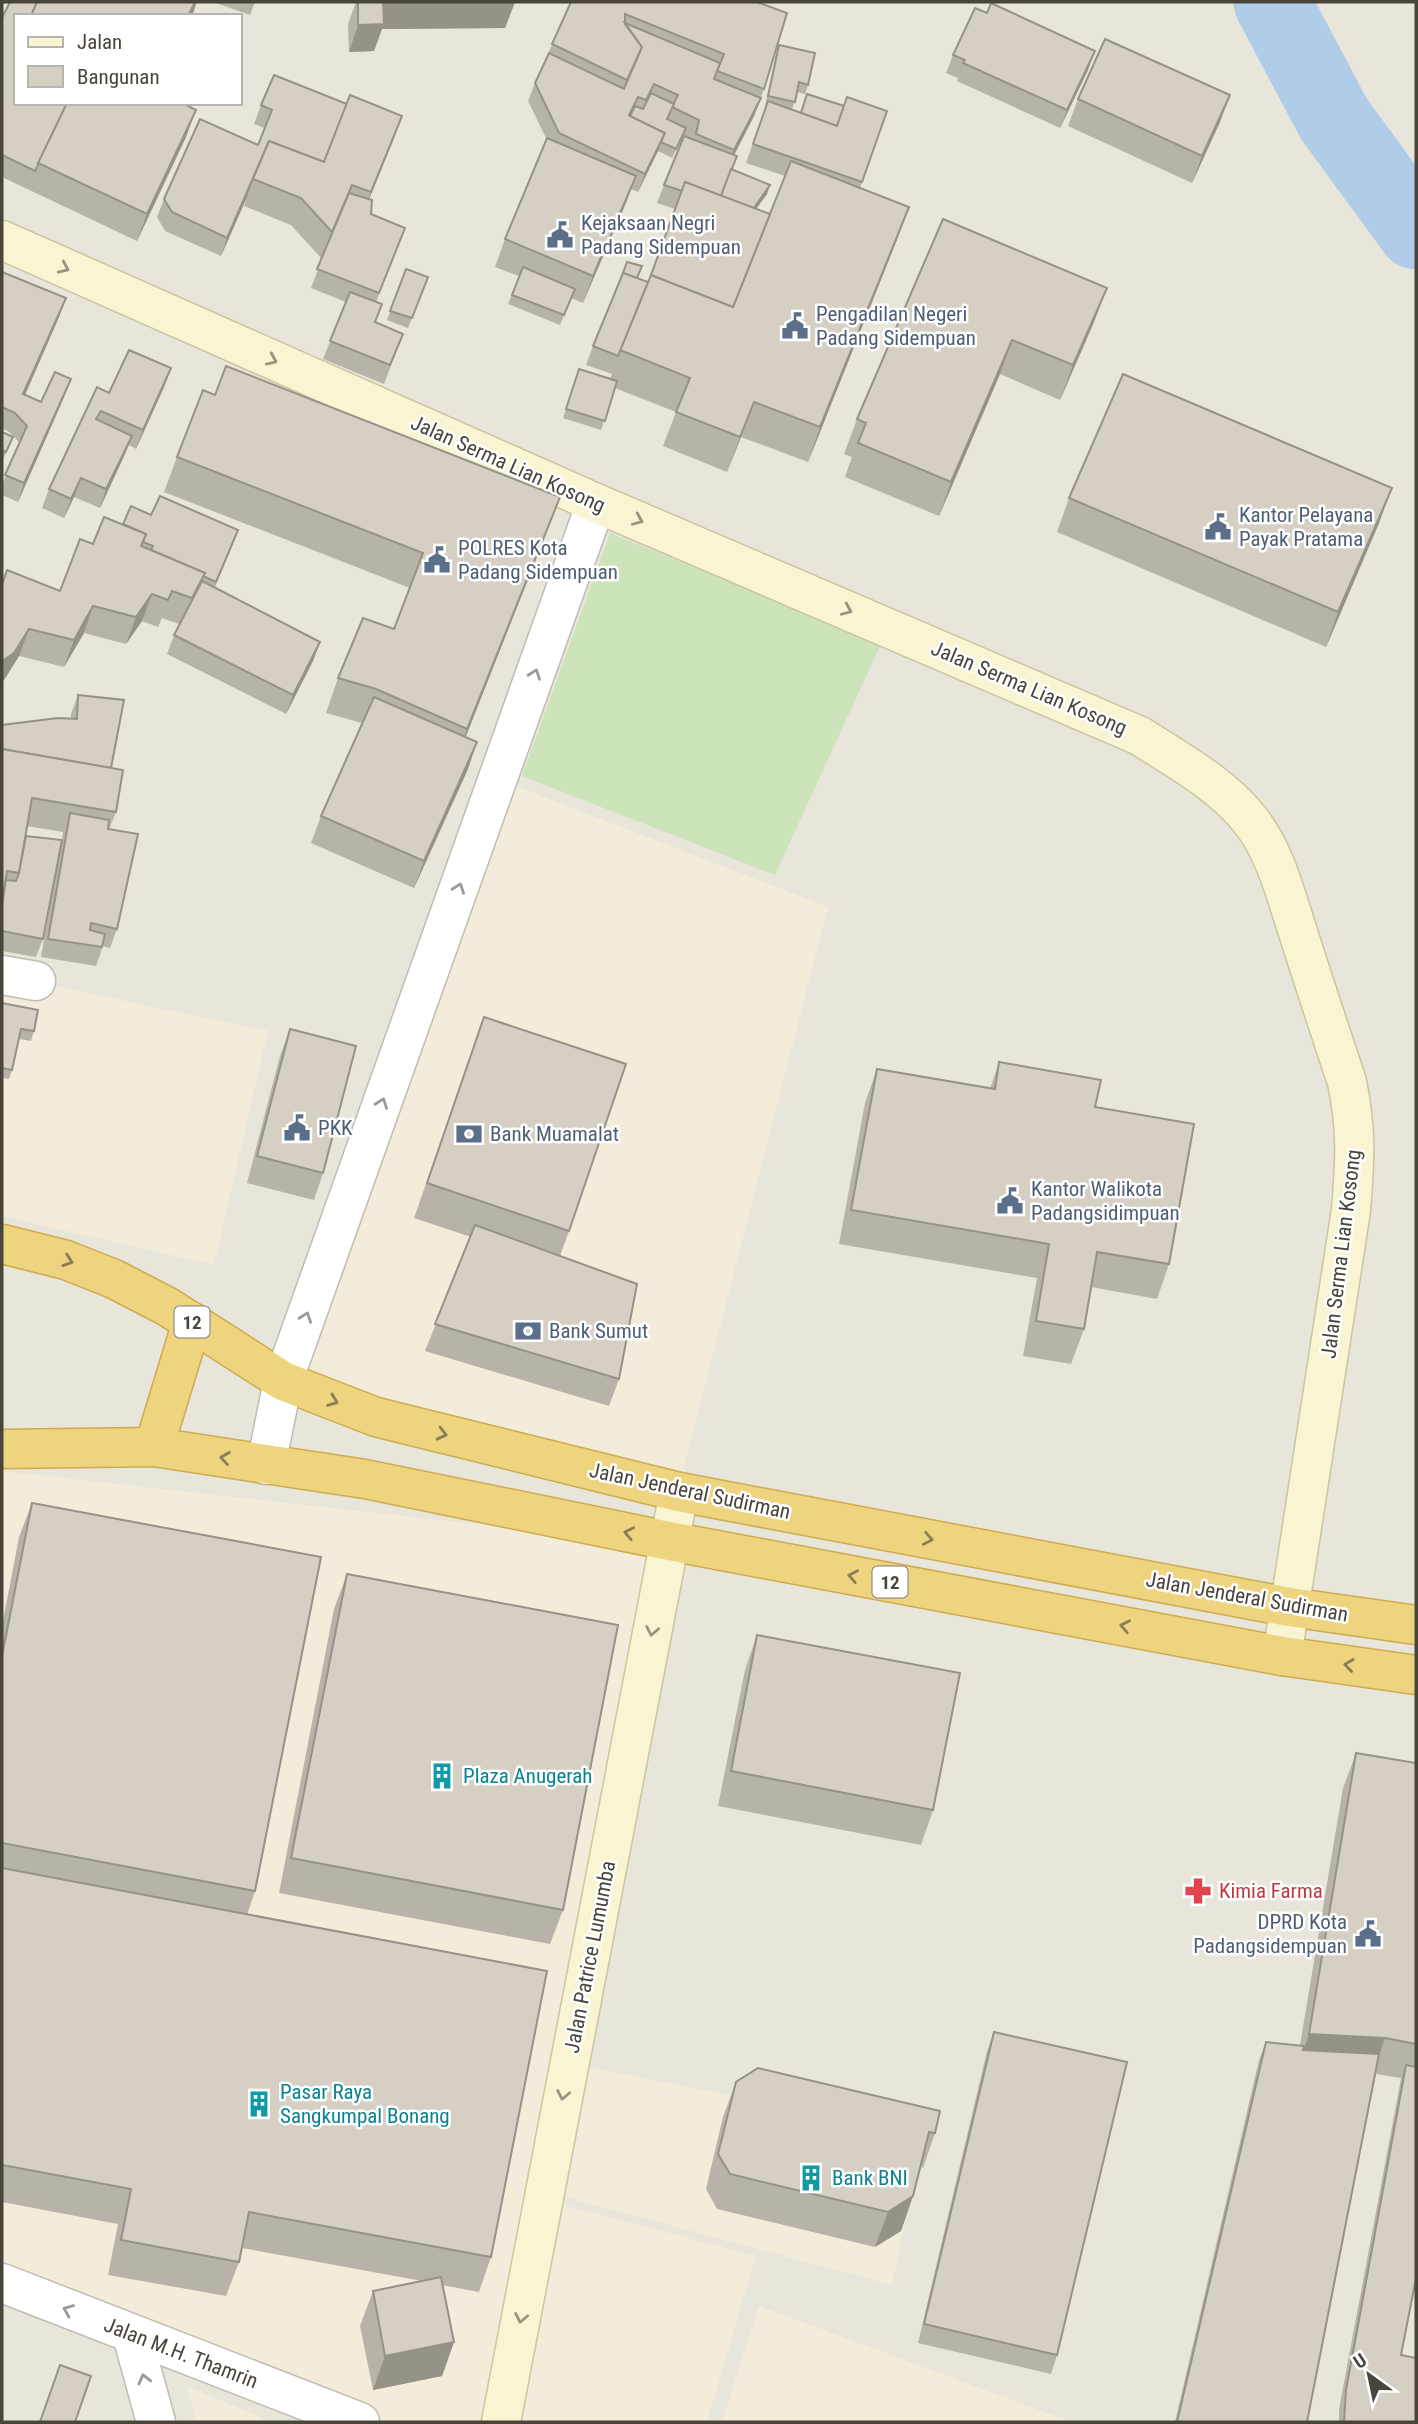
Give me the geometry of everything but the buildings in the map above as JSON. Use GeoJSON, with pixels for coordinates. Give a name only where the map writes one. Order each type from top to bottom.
{"type":"FeatureCollection","features":[{"type":"Feature","properties":{"kind":"highway","name":"Jalan Jenderal Sudirman"},"geometry":{"type":"LineString","coordinates":[[2,1244],[66,1260],[114,1279],[168,1307],[283,1381],[376,1417],[679,1492],[1289,1607],[1416,1625]]}},
{"type":"Feature","properties":{"kind":"highway"},"geometry":{"type":"LineString","coordinates":[[154,1447],[192,1322]]}},
{"type":"Feature","properties":{"kind":"highway","name":"12"},"geometry":{"type":"LineString","coordinates":[[2,1449],[154,1447],[365,1479],[669,1541],[1282,1656],[1416,1675]]}},
{"type":"Feature","properties":{"kind":"street","name":"Jalan Serma Lian Kosong"},"geometry":{"type":"LineString","coordinates":[[2,240],[596,502],[1140,736],[1194,771],[1251,820],[1265,844],[1280,880],[1347,1082],[1354,1115],[1356,1150],[1351,1210],[1282,1656]]}},
{"type":"Feature","properties":{"kind":"street"},"geometry":{"type":"LineString","coordinates":[[266,1465],[283,1381],[596,502]]}},
{"type":"Feature","properties":{"kind":"street","name":"Jalan Patrice Lumumba"},"geometry":{"type":"LineString","coordinates":[[501,2422],[679,1492]]}},
{"type":"Feature","properties":{"kind":"street","name":"Jalan M.H. Thamrin"},"geometry":{"type":"LineString","coordinates":[[2,2283],[360,2422]]}},
{"type":"Feature","properties":{"kind":"street"},"geometry":{"type":"LineString","coordinates":[[132,2335],[156,2422]]}},
{"type":"Feature","properties":{"kind":"shaded area"},"geometry":{"type":"Polygon","coordinates":[[[2,2],[1416,2],[1416,2422],[2,2422],[2,2]]]}},
{"type":"Feature","properties":{"kind":"shaded area"},"geometry":{"type":"Polygon","coordinates":[[[513,785],[828,907],[682,1475],[409,1414],[302,1366],[513,785]]]}},
{"type":"Feature","properties":{"kind":"shaded area"},"geometry":{"type":"Polygon","coordinates":[[[2,975],[268,1031],[214,1265],[2,1216],[2,975]]]}},
{"type":"Feature","properties":{"kind":"shaded area"},"geometry":{"type":"Polygon","coordinates":[[[2,1471],[655,1544],[492,2422],[386,2422],[2,2269],[2,1471]]]}},
{"type":"Feature","properties":{"kind":"shaded area"},"geometry":{"type":"Polygon","coordinates":[[[590,2067],[923,2134],[892,2285],[565,2197],[590,2067]]]}},
{"type":"Feature","properties":{"kind":"shaded area"},"geometry":{"type":"Polygon","coordinates":[[[564,2205],[756,2256],[707,2422],[519,2422],[564,2205]]]}},
{"type":"Feature","properties":{"kind":"shaded area"},"geometry":{"type":"Polygon","coordinates":[[[759,2306],[1071,2422],[722,2422],[759,2306]]]}},
{"type":"Feature","properties":{"kind":"shaded area"},"geometry":{"type":"Polygon","coordinates":[[[187,2386],[272,2422],[196,2422],[187,2386]]]}},
{"type":"Feature","properties":{"kind":"green space"},"geometry":{"type":"Polygon","coordinates":[[[610,533],[881,644],[775,875],[522,776],[610,533]]]}},
{"type":"Feature","properties":{"kind":"waterway"},"geometry":{"type":"LineString","coordinates":[[1272,2],[1334,119],[1416,231]]}},
{"type":"Feature","properties":{"kind":"place","name":"Kejaksaan Negri Padang Sidempuan"},"geometry":{"type":"Point","coordinates":[560,235]}},
{"type":"Feature","properties":{"kind":"place","name":"Pengadilan Negeri Padang Sidempuan"},"geometry":{"type":"Point","coordinates":[795,326]}},
{"type":"Feature","properties":{"kind":"place","name":"Kantor Pelayana Payak Pratama"},"geometry":{"type":"Point","coordinates":[1218,527]}},
{"type":"Feature","properties":{"kind":"place","name":"POLRES Kota Padang Sidempuan"},"geometry":{"type":"Point","coordinates":[437,560]}},
{"type":"Feature","properties":{"kind":"place","name":"PKK"},"geometry":{"type":"Point","coordinates":[297,1128]}},
{"type":"Feature","properties":{"kind":"place","name":"Bank Muamalat"},"geometry":{"type":"Point","coordinates":[469,1134]}},
{"type":"Feature","properties":{"kind":"place","name":"Kantor Walikota Padangsidimpuan"},"geometry":{"type":"Point","coordinates":[1010,1201]}},
{"type":"Feature","properties":{"kind":"place","name":"Bank Sumut"},"geometry":{"type":"Point","coordinates":[528,1331]}},
{"type":"Feature","properties":{"kind":"place","name":"Plaza Anugerah"},"geometry":{"type":"Point","coordinates":[442,1776]}},
{"type":"Feature","properties":{"kind":"place","name":"Kimia Farma"},"geometry":{"type":"Point","coordinates":[1198,1891]}},
{"type":"Feature","properties":{"kind":"place","name":"DPRD Kota Padangsidempuan"},"geometry":{"type":"Point","coordinates":[1368,1934]}},
{"type":"Feature","properties":{"kind":"place","name":"Pasar Raya Sangkumpal Bonang"},"geometry":{"type":"Point","coordinates":[259,2104]}},
{"type":"Feature","properties":{"kind":"place","name":"Bank BNI"},"geometry":{"type":"Point","coordinates":[811,2178]}}]}
